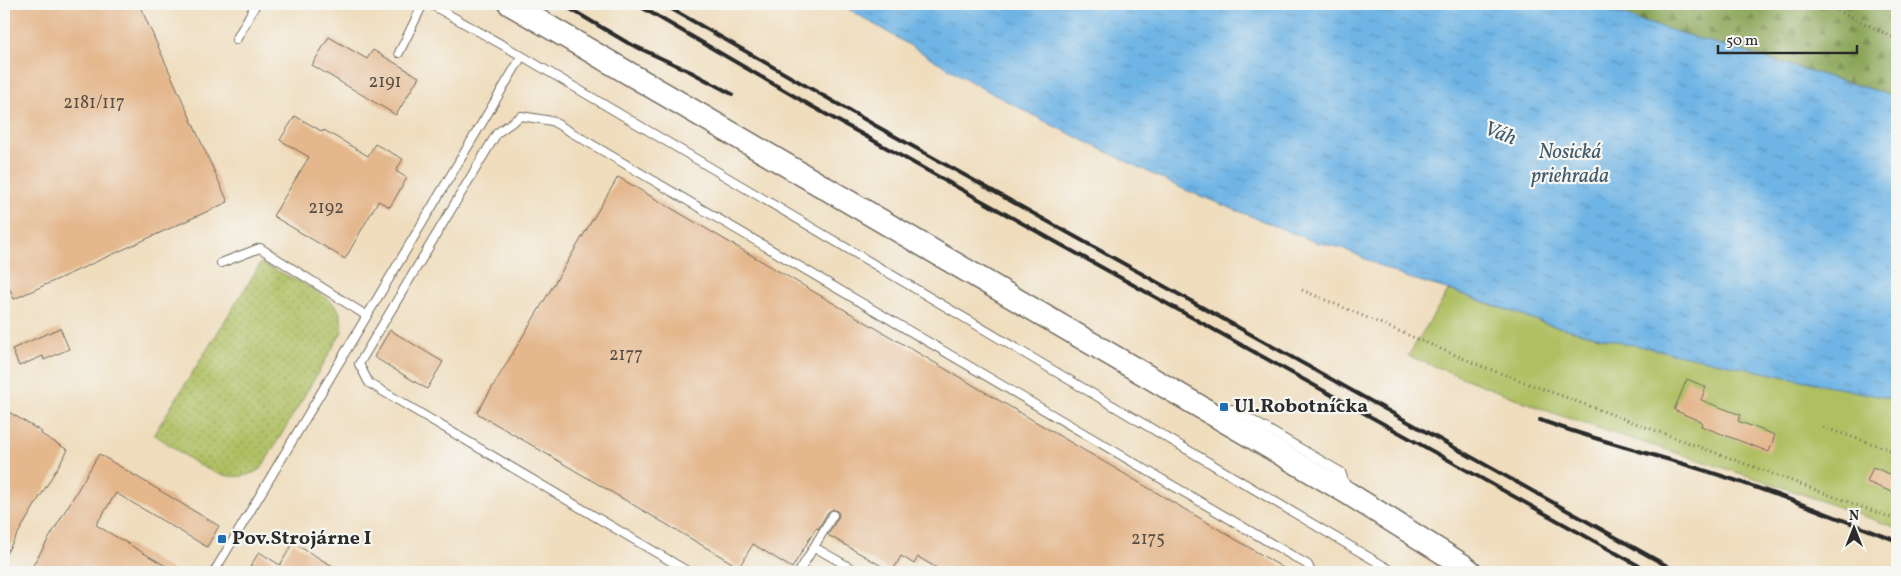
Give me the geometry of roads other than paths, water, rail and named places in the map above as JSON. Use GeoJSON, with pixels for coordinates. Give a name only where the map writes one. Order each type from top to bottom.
{"type":"FeatureCollection","features":[{"type":"Feature","properties":{"kind":"street"},"geometry":{"type":"LineString","coordinates":[[510,4],[1346,492],[1471,572]]}},
{"type":"Feature","properties":{"kind":"lane"},"geometry":{"type":"LineString","coordinates":[[236,40],[256,4]]}},
{"type":"Feature","properties":{"kind":"lane"},"geometry":{"type":"LineString","coordinates":[[399,53],[423,4]]}},
{"type":"Feature","properties":{"kind":"lane"},"geometry":{"type":"LineString","coordinates":[[430,4],[522,56],[1394,572]]}},
{"type":"Feature","properties":{"kind":"lane"},"geometry":{"type":"LineString","coordinates":[[214,572],[522,56]]}},
{"type":"Feature","properties":{"kind":"lane"},"geometry":{"type":"LineString","coordinates":[[688,572],[369,383],[359,364],[497,133],[521,116],[552,121],[1308,565],[1311,572]]}},
{"type":"Feature","properties":{"kind":"lane"},"geometry":{"type":"LineString","coordinates":[[221,263],[260,248],[367,316]]}},
{"type":"Feature","properties":{"kind":"lane"},"geometry":{"type":"LineString","coordinates":[[799,572],[833,514]]}},
{"type":"Feature","properties":{"kind":"lane"},"geometry":{"type":"LineString","coordinates":[[814,547],[858,572]]}},
{"type":"Feature","properties":{"kind":"water","name":"Nosická priehrada"},"geometry":{"type":"Polygon","coordinates":[[[840,4],[1598,4],[1640,21],[1897,97],[1897,400],[1629,344],[1550,325],[1450,290],[1402,276],[1342,248],[1315,242],[1183,189],[1052,125],[980,87],[840,4]]]}},
{"type":"Feature","properties":{"kind":"railway"},"geometry":{"type":"LineString","coordinates":[[562,4],[628,43],[691,72],[732,94]]}},
{"type":"Feature","properties":{"kind":"railway"},"geometry":{"type":"LineString","coordinates":[[636,4],[813,107],[1650,572]]}},
{"type":"Feature","properties":{"kind":"railway"},"geometry":{"type":"LineString","coordinates":[[663,4],[878,127],[1678,572]]}},
{"type":"Feature","properties":{"kind":"railway"},"geometry":{"type":"LineString","coordinates":[[1540,420],[1744,483],[1897,541]]}},
{"type":"Feature","properties":{"kind":"place","name":"Ul.Robotnícka"},"geometry":{"type":"Point","coordinates":[1224,407]}},
{"type":"Feature","properties":{"kind":"place","name":"Pov.Strojárne I"},"geometry":{"type":"Point","coordinates":[222,539]}},
{"type":"Feature","properties":{"kind":"water label","name":"Váh"},"geometry":{"type":"Point","coordinates":[1500,134]}}]}
